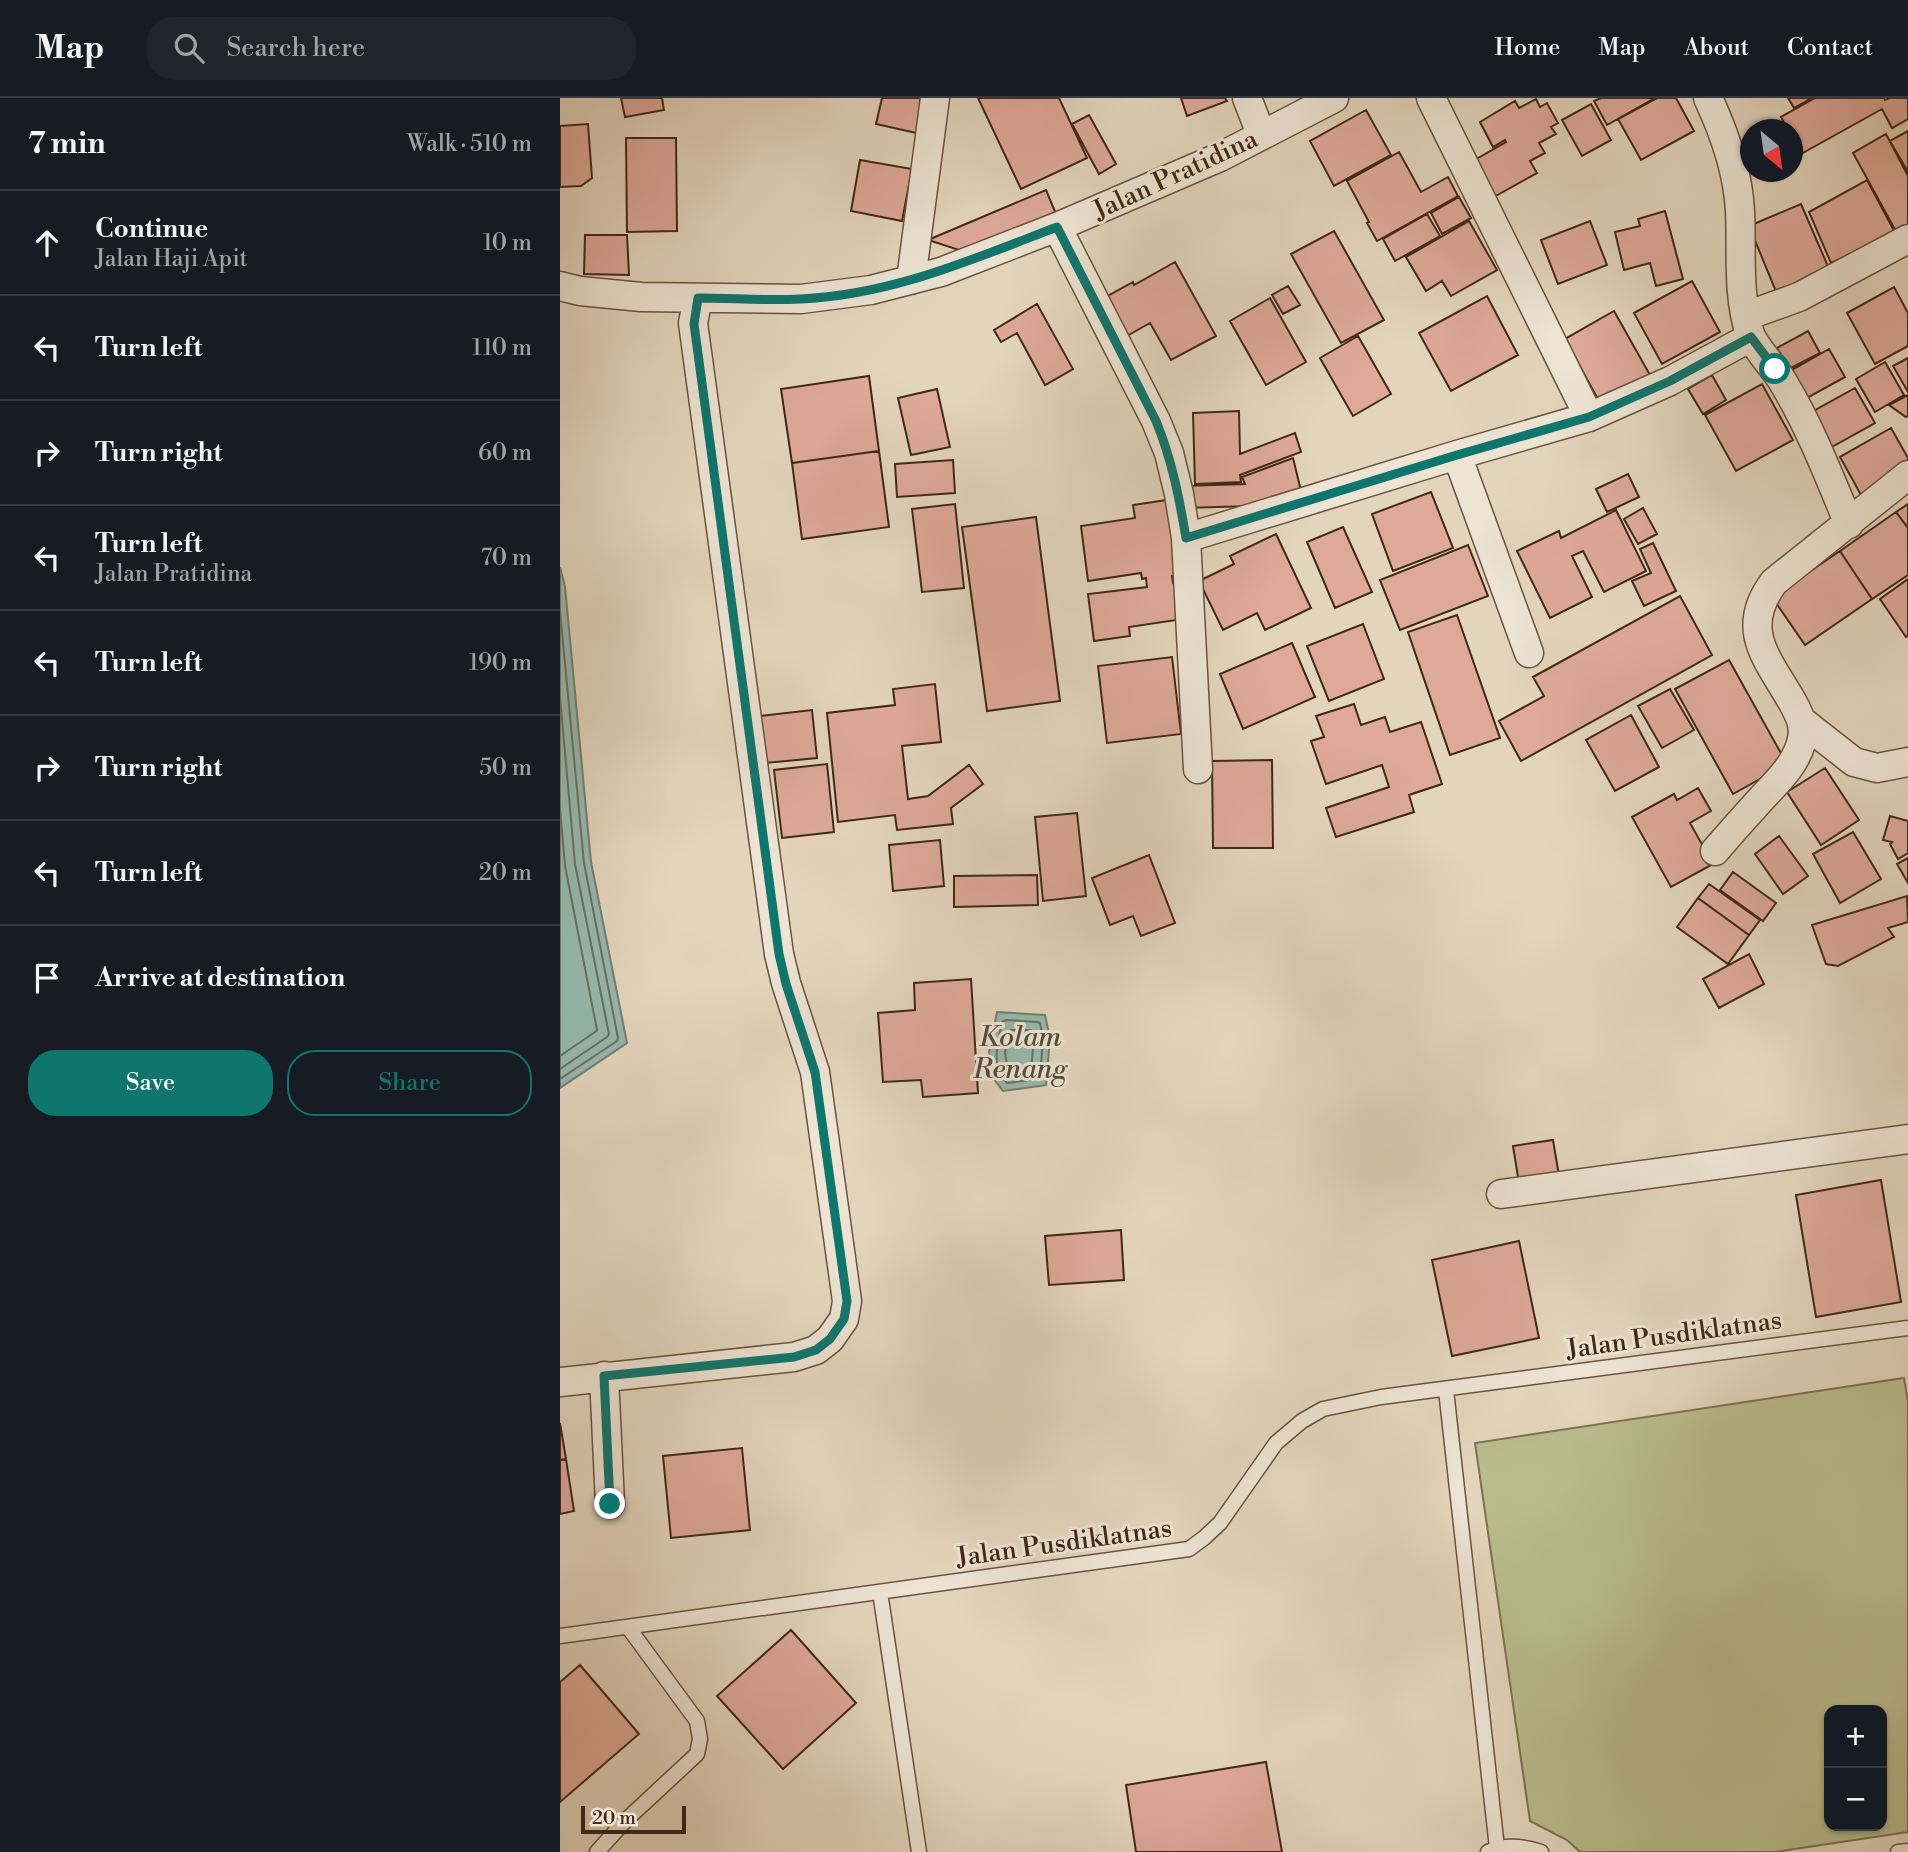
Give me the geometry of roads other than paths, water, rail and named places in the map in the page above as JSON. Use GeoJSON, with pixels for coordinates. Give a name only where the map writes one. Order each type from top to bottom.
{"type":"FeatureCollection","features":[{"type":"Feature","properties":{"kind":"street"},"geometry":{"type":"LineString","coordinates":[[911,280],[935,98]]}},
{"type":"Feature","properties":{"kind":"street"},"geometry":{"type":"LineString","coordinates":[[1247,98],[1261,134]]}},
{"type":"Feature","properties":{"kind":"street","name":"Jalan Pratidina"},"geometry":{"type":"LineString","coordinates":[[560,286],[580,291],[641,297],[698,298],[801,299],[871,290],[941,272],[1057,227],[1220,157],[1334,98]]}},
{"type":"Feature","properties":{"kind":"street"},"geometry":{"type":"LineString","coordinates":[[1431,98],[1589,417]]}},
{"type":"Feature","properties":{"kind":"street"},"geometry":{"type":"LineString","coordinates":[[1708,98],[1735,174],[1740,210],[1742,285],[1748,326],[1784,383],[1806,425],[1849,524]]}},
{"type":"Feature","properties":{"kind":"street"},"geometry":{"type":"LineString","coordinates":[[1057,227],[1156,421],[1169,453],[1186,538],[1198,769]]}},
{"type":"Feature","properties":{"kind":"street"},"geometry":{"type":"LineString","coordinates":[[1186,538],[1589,417],[1670,381],[1748,326],[1908,239]]}},
{"type":"Feature","properties":{"kind":"street"},"geometry":{"type":"LineString","coordinates":[[560,1382],[805,1354],[816,1350],[830,1339],[844,1319],[847,1301],[815,1072],[779,954],[694,324],[698,298]]}},
{"type":"Feature","properties":{"kind":"street"},"geometry":{"type":"LineString","coordinates":[[1457,455],[1529,653]]}},
{"type":"Feature","properties":{"kind":"street"},"geometry":{"type":"LineString","coordinates":[[1908,475],[1774,582],[1758,611],[1757,631],[1762,648],[1803,722],[1854,762],[1877,768],[1908,762]]}},
{"type":"Feature","properties":{"kind":"street"},"geometry":{"type":"LineString","coordinates":[[1715,851],[1791,764],[1801,746],[1803,722]]}},
{"type":"Feature","properties":{"kind":"street"},"geometry":{"type":"LineString","coordinates":[[1501,1194],[1908,1139]]}},
{"type":"Feature","properties":{"kind":"street"},"geometry":{"type":"LineString","coordinates":[[604,1376],[610,1504]]}},
{"type":"Feature","properties":{"kind":"lane","name":"Jalan Pusdiklatnas"},"geometry":{"type":"LineString","coordinates":[[560,1636],[1189,1549],[1220,1523],[1276,1443],[1302,1421],[1323,1409],[1381,1397],[1908,1328]]}},
{"type":"Feature","properties":{"kind":"lane"},"geometry":{"type":"LineString","coordinates":[[1446,1390],[1493,1850],[1524,1846],[1541,1852]]}},
{"type":"Feature","properties":{"kind":"lane"},"geometry":{"type":"LineString","coordinates":[[880,1592],[919,1852]]}},
{"type":"Feature","properties":{"kind":"lane"},"geometry":{"type":"LineString","coordinates":[[597,1852],[625,1821],[697,1754],[700,1739],[697,1721],[628,1627]]}},
{"type":"Feature","properties":{"kind":"lane"},"geometry":{"type":"LineString","coordinates":[[1898,1852],[1908,1851]]}},
{"type":"Feature","properties":{"kind":"water"},"geometry":{"type":"Polygon","coordinates":[[[560,567],[565,587],[591,862],[627,1043],[560,1088],[560,567]]]}},
{"type":"Feature","properties":{"kind":"water","name":"Kolam Renang"},"geometry":{"type":"Polygon","coordinates":[[[997,1012],[1045,1015],[1050,1038],[1046,1085],[1003,1091],[993,1078],[989,1052],[997,1012]]]}}]}
